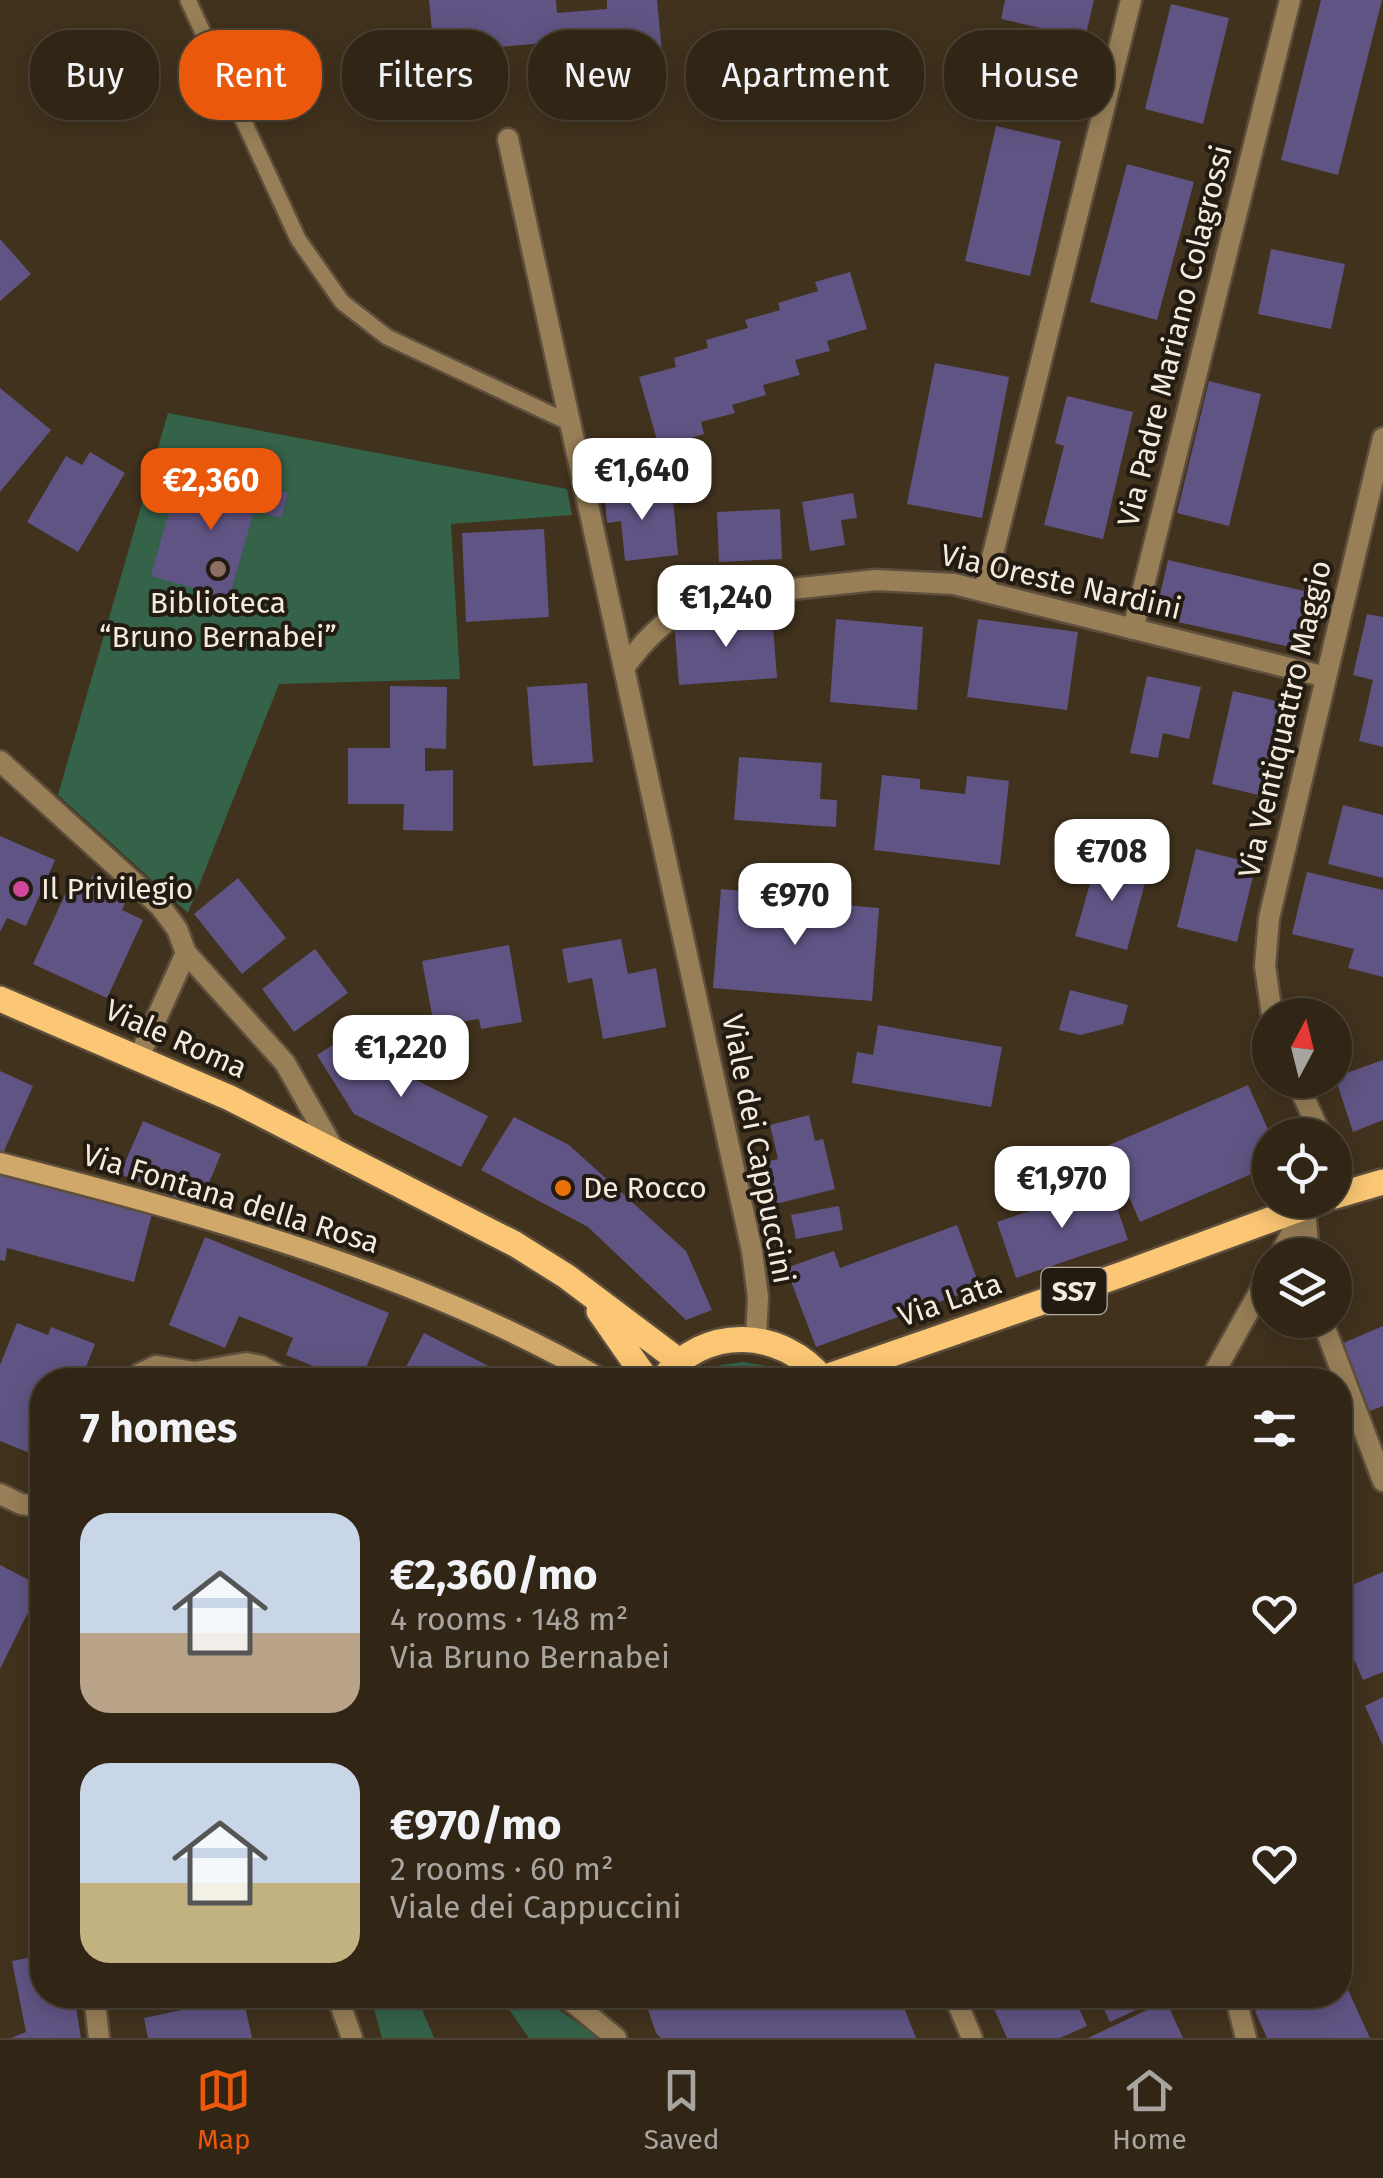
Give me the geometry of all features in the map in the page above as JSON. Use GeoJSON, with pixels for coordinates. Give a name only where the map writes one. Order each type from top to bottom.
{"type":"FeatureCollection","features":[{"type":"Feature","properties":{"kind":"main road","name":"Viale Roma"},"geometry":{"type":"LineString","coordinates":[[0,998],[333,1148],[515,1244],[585,1290],[669,1368]]}},
{"type":"Feature","properties":{"kind":"main road","name":"Via Fontana della Rosa"},"geometry":{"type":"LineString","coordinates":[[0,1163],[220,1222],[342,1261],[492,1323],[580,1368]]}},
{"type":"Feature","properties":{"kind":"main road","name":"Via Lata"},"geometry":{"type":"LineString","coordinates":[[1352,1192],[1383,1182]]}},
{"type":"Feature","properties":{"kind":"main road","name":"Via Lata"},"geometry":{"type":"LineString","coordinates":[[856,1368],[1276,1218]]}},
{"type":"Feature","properties":{"kind":"main road","name":"Viale Roma"},"geometry":{"type":"LineString","coordinates":[[585,1290],[639,1368]]}},
{"type":"Feature","properties":{"kind":"main road"},"geometry":{"type":"LineString","coordinates":[[674,1368],[715,1342],[756,1339],[794,1352],[812,1368]]}},
{"type":"Feature","properties":{"kind":"street"},"geometry":{"type":"LineString","coordinates":[[984,590],[1131,0]]}},
{"type":"Feature","properties":{"kind":"street","name":"Via Padre Mariano Colagrossi"},"geometry":{"type":"LineString","coordinates":[[1133,628],[1290,0]]}},
{"type":"Feature","properties":{"kind":"street","name":"Viale dei Cappuccini"},"geometry":{"type":"LineString","coordinates":[[508,138],[752,1251],[758,1297],[756,1339]]}},
{"type":"Feature","properties":{"kind":"street","name":"Via Ventiquattro Maggio"},"geometry":{"type":"LineString","coordinates":[[1270,998],[1265,966],[1269,918],[1383,438]]}},
{"type":"Feature","properties":{"kind":"street","name":"Via Oreste Nardini"},"geometry":{"type":"LineString","coordinates":[[626,665],[652,632],[674,614],[720,595],[896,580],[934,581],[984,590],[1326,677]]}},
{"type":"Feature","properties":{"kind":"street"},"geometry":{"type":"LineString","coordinates":[[0,761],[160,906],[177,929],[186,952],[284,1062],[333,1148]]}},
{"type":"Feature","properties":{"kind":"street"},"geometry":{"type":"LineString","coordinates":[[138,1057],[186,952]]}},
{"type":"Feature","properties":{"kind":"street"},"geometry":{"type":"LineString","coordinates":[[1295,1238],[1312,1218]]}},
{"type":"Feature","properties":{"kind":"street"},"geometry":{"type":"LineString","coordinates":[[1217,1368],[1252,1305]]}},
{"type":"Feature","properties":{"kind":"street"},"geometry":{"type":"LineString","coordinates":[[1329,1338],[1340,1368]]}},
{"type":"Feature","properties":{"kind":"street"},"geometry":{"type":"LineString","coordinates":[[217,1368],[246,1363],[265,1368]]}},
{"type":"Feature","properties":{"kind":"street"},"geometry":{"type":"LineString","coordinates":[[1352,1399],[1383,1480]]}},
{"type":"Feature","properties":{"kind":"street"},"geometry":{"type":"LineString","coordinates":[[0,1494],[30,1505]]}},
{"type":"Feature","properties":{"kind":"street"},"geometry":{"type":"LineString","coordinates":[[96,2008],[99,2038]]}},
{"type":"Feature","properties":{"kind":"street"},"geometry":{"type":"LineString","coordinates":[[342,2008],[352,2038]]}},
{"type":"Feature","properties":{"kind":"street"},"geometry":{"type":"LineString","coordinates":[[580,2008],[616,2038]]}},
{"type":"Feature","properties":{"kind":"street"},"geometry":{"type":"LineString","coordinates":[[959,2008],[972,2038]]}},
{"type":"Feature","properties":{"kind":"street"},"geometry":{"type":"LineString","coordinates":[[1239,2008],[1246,2038]]}},
{"type":"Feature","properties":{"kind":"lane"},"geometry":{"type":"LineString","coordinates":[[188,0],[298,239],[342,302],[386,337],[570,423]]}},
{"type":"Feature","properties":{"kind":"green space"},"geometry":{"type":"Polygon","coordinates":[[[168,413],[567,489],[572,515],[451,524],[460,679],[279,684],[188,913],[58,795],[168,413]]]}},
{"type":"Feature","properties":{"kind":"green space"},"geometry":{"type":"Polygon","coordinates":[[[744,1362],[770,1368],[715,1368],[744,1362]]]}},
{"type":"Feature","properties":{"kind":"green space"},"geometry":{"type":"Polygon","coordinates":[[[374,2008],[421,2008],[434,2038],[382,2038],[374,2008]]]}},
{"type":"Feature","properties":{"kind":"green space"},"geometry":{"type":"Polygon","coordinates":[[[508,2008],[556,2008],[599,2038],[529,2038],[508,2008]]]}},
{"type":"Feature","properties":{"kind":"building"},"geometry":{"type":"Polygon","coordinates":[[[429,0],[556,0],[557,13],[607,9],[607,0],[657,0],[660,30],[528,30],[528,44],[508,46],[508,30],[432,30],[429,0]]]}},
{"type":"Feature","properties":{"kind":"building"},"geometry":{"type":"Polygon","coordinates":[[[1005,0],[1094,0],[1087,30],[1050,30],[1001,19],[1005,0]]]}},
{"type":"Feature","properties":{"kind":"building"},"geometry":{"type":"Polygon","coordinates":[[[1321,0],[1382,0],[1338,175],[1281,160],[1321,0]]]}},
{"type":"Feature","properties":{"kind":"building"},"geometry":{"type":"Polygon","coordinates":[[[1171,4],[1229,18],[1203,124],[1145,109],[1171,4]]]}},
{"type":"Feature","properties":{"kind":"building"},"geometry":{"type":"Polygon","coordinates":[[[996,126],[1061,141],[1030,276],[965,261],[996,126]]]}},
{"type":"Feature","properties":{"kind":"building"},"geometry":{"type":"Polygon","coordinates":[[[1127,164],[1194,182],[1157,320],[1090,302],[1127,164]]]}},
{"type":"Feature","properties":{"kind":"building"},"geometry":{"type":"Polygon","coordinates":[[[0,239],[31,274],[0,301],[0,239]]]}},
{"type":"Feature","properties":{"kind":"building"},"geometry":{"type":"Polygon","coordinates":[[[1271,249],[1345,264],[1331,329],[1258,314],[1271,249]]]}},
{"type":"Feature","properties":{"kind":"building"},"geometry":{"type":"Polygon","coordinates":[[[850,272],[867,329],[827,341],[830,351],[795,360],[800,375],[763,385],[766,395],[732,405],[735,413],[701,422],[704,434],[659,447],[639,377],[676,367],[674,358],[708,348],[706,340],[748,328],[745,320],[780,310],[778,303],[818,291],[815,282],[850,272]]]}},
{"type":"Feature","properties":{"kind":"building"},"geometry":{"type":"Polygon","coordinates":[[[935,363],[1009,377],[982,518],[907,504],[935,363]]]}},
{"type":"Feature","properties":{"kind":"building"},"geometry":{"type":"Polygon","coordinates":[[[1209,381],[1261,394],[1229,526],[1177,513],[1209,381]]]}},
{"type":"Feature","properties":{"kind":"building"},"geometry":{"type":"Polygon","coordinates":[[[0,388],[51,430],[0,492],[0,388]]]}},
{"type":"Feature","properties":{"kind":"building"},"geometry":{"type":"Polygon","coordinates":[[[1067,396],[1133,412],[1103,539],[1044,525],[1064,446],[1055,443],[1067,396]]]}},
{"type":"Feature","properties":{"kind":"building"},"geometry":{"type":"Polygon","coordinates":[[[90,452],[125,473],[78,552],[27,522],[66,456],[82,465],[90,452]]]}},
{"type":"Feature","properties":{"kind":"building"},"geometry":{"type":"Polygon","coordinates":[[[234,478],[288,493],[281,518],[254,511],[229,598],[151,576],[178,479],[230,494],[234,478]]]}},
{"type":"Feature","properties":{"kind":"building"},"geometry":{"type":"Polygon","coordinates":[[[643,484],[644,502],[673,499],[678,555],[625,561],[621,521],[607,523],[604,488],[643,484]]]}},
{"type":"Feature","properties":{"kind":"building"},"geometry":{"type":"Polygon","coordinates":[[[853,493],[857,518],[841,520],[845,545],[810,551],[802,502],[853,493]]]}},
{"type":"Feature","properties":{"kind":"building"},"geometry":{"type":"Polygon","coordinates":[[[780,509],[782,559],[719,562],[717,512],[780,509]]]}},
{"type":"Feature","properties":{"kind":"building"},"geometry":{"type":"Polygon","coordinates":[[[544,529],[549,617],[466,622],[462,533],[544,529]]]}},
{"type":"Feature","properties":{"kind":"building"},"geometry":{"type":"Polygon","coordinates":[[[1168,560],[1322,595],[1309,651],[1155,617],[1168,560]]]}},
{"type":"Feature","properties":{"kind":"building"},"geometry":{"type":"Polygon","coordinates":[[[772,614],[777,678],[679,685],[674,621],[772,614]]]}},
{"type":"Feature","properties":{"kind":"building"},"geometry":{"type":"Polygon","coordinates":[[[1367,614],[1383,617],[1383,747],[1359,741],[1373,680],[1353,675],[1367,614]]]}},
{"type":"Feature","properties":{"kind":"building"},"geometry":{"type":"Polygon","coordinates":[[[836,619],[923,627],[917,710],[830,702],[836,619]]]}},
{"type":"Feature","properties":{"kind":"building"},"geometry":{"type":"Polygon","coordinates":[[[978,619],[1078,632],[1067,710],[967,697],[978,619]]]}},
{"type":"Feature","properties":{"kind":"building"},"geometry":{"type":"Polygon","coordinates":[[[1147,676],[1201,687],[1189,739],[1163,733],[1158,758],[1130,753],[1147,676]]]}},
{"type":"Feature","properties":{"kind":"building"},"geometry":{"type":"Polygon","coordinates":[[[587,683],[593,762],[533,766],[527,687],[587,683]]]}},
{"type":"Feature","properties":{"kind":"building"},"geometry":{"type":"Polygon","coordinates":[[[390,686],[447,687],[446,749],[425,748],[425,771],[453,770],[453,831],[403,830],[404,804],[348,804],[348,748],[390,748],[390,686]]]}},
{"type":"Feature","properties":{"kind":"building"},"geometry":{"type":"Polygon","coordinates":[[[1233,691],[1293,705],[1271,798],[1212,784],[1233,691]]]}},
{"type":"Feature","properties":{"kind":"building"},"geometry":{"type":"Polygon","coordinates":[[[739,757],[822,763],[820,799],[837,800],[836,827],[734,820],[739,757]]]}},
{"type":"Feature","properties":{"kind":"building"},"geometry":{"type":"Polygon","coordinates":[[[882,775],[920,779],[920,789],[965,794],[967,776],[1009,781],[1000,865],[874,850],[882,775]]]}},
{"type":"Feature","properties":{"kind":"building"},"geometry":{"type":"Polygon","coordinates":[[[1343,805],[1383,815],[1383,878],[1328,864],[1343,805]]]}},
{"type":"Feature","properties":{"kind":"building","name":"Il Privilegio"},"geometry":{"type":"Polygon","coordinates":[[[0,836],[55,860],[26,926],[7,918],[0,932],[0,836]]]}},
{"type":"Feature","properties":{"kind":"building"},"geometry":{"type":"Polygon","coordinates":[[[1196,849],[1256,864],[1237,942],[1177,927],[1196,849]]]}},
{"type":"Feature","properties":{"kind":"building"},"geometry":{"type":"Polygon","coordinates":[[[1097,859],[1148,872],[1127,950],[1075,936],[1097,859]]]}},
{"type":"Feature","properties":{"kind":"building"},"geometry":{"type":"Polygon","coordinates":[[[1307,872],[1383,890],[1383,977],[1348,968],[1354,949],[1292,934],[1307,872]]]}},
{"type":"Feature","properties":{"kind":"building"},"geometry":{"type":"Polygon","coordinates":[[[93,875],[130,892],[122,910],[143,920],[107,998],[33,964],[69,886],[84,893],[93,875]]]}},
{"type":"Feature","properties":{"kind":"building"},"geometry":{"type":"Polygon","coordinates":[[[238,878],[286,938],[242,974],[194,914],[238,878]]]}},
{"type":"Feature","properties":{"kind":"building"},"geometry":{"type":"Polygon","coordinates":[[[721,889],[788,895],[786,919],[808,921],[810,902],[879,908],[872,1001],[713,988],[721,889]]]}},
{"type":"Feature","properties":{"kind":"building"},"geometry":{"type":"Polygon","coordinates":[[[621,939],[628,974],[656,968],[666,1027],[603,1039],[592,978],[568,983],[562,949],[621,939]]]}},
{"type":"Feature","properties":{"kind":"building"},"geometry":{"type":"Polygon","coordinates":[[[509,945],[522,1022],[481,1029],[479,1019],[453,1023],[452,1017],[433,1020],[422,961],[509,945]]]}},
{"type":"Feature","properties":{"kind":"building"},"geometry":{"type":"Polygon","coordinates":[[[315,949],[348,993],[294,1032],[262,989],[315,949]]]}},
{"type":"Feature","properties":{"kind":"building"},"geometry":{"type":"Polygon","coordinates":[[[1070,990],[1128,1005],[1123,1024],[1081,1035],[1059,1030],[1070,990]]]}},
{"type":"Feature","properties":{"kind":"building"},"geometry":{"type":"Polygon","coordinates":[[[878,1025],[1002,1047],[991,1107],[852,1083],[857,1052],[873,1055],[878,1025]]]}},
{"type":"Feature","properties":{"kind":"building"},"geometry":{"type":"Polygon","coordinates":[[[363,1026],[388,1066],[488,1116],[461,1167],[354,1114],[317,1055],[363,1026]]]}},
{"type":"Feature","properties":{"kind":"building"},"geometry":{"type":"Polygon","coordinates":[[[1383,1060],[1383,1120],[1353,1132],[1352,1118],[1348,1118],[1342,1098],[1352,1098],[1352,1071],[1383,1060]]]}},
{"type":"Feature","properties":{"kind":"building"},"geometry":{"type":"Polygon","coordinates":[[[0,1071],[33,1086],[0,1160],[0,1071]]]}},
{"type":"Feature","properties":{"kind":"building"},"geometry":{"type":"Polygon","coordinates":[[[1248,1085],[1263,1118],[1252,1118],[1252,1174],[1140,1222],[1107,1146],[1248,1085]]]}},
{"type":"Feature","properties":{"kind":"building"},"geometry":{"type":"Polygon","coordinates":[[[809,1115],[815,1141],[823,1139],[835,1189],[776,1204],[766,1162],[778,1159],[770,1125],[809,1115]]]}},
{"type":"Feature","properties":{"kind":"building"},"geometry":{"type":"Polygon","coordinates":[[[514,1117],[569,1145],[686,1251],[712,1310],[686,1320],[588,1227],[481,1170],[514,1117]]]}},
{"type":"Feature","properties":{"kind":"building"},"geometry":{"type":"Polygon","coordinates":[[[143,1121],[221,1154],[199,1207],[120,1174],[143,1121]]]}},
{"type":"Feature","properties":{"kind":"building"},"geometry":{"type":"Polygon","coordinates":[[[0,1170],[153,1210],[134,1282],[7,1248],[5,1261],[0,1260],[0,1170]]]}},
{"type":"Feature","properties":{"kind":"building"},"geometry":{"type":"Polygon","coordinates":[[[1109,1184],[1128,1240],[1016,1278],[997,1222],[1109,1184]]]}},
{"type":"Feature","properties":{"kind":"building"},"geometry":{"type":"Polygon","coordinates":[[[839,1206],[843,1230],[796,1239],[791,1215],[839,1206]]]}},
{"type":"Feature","properties":{"kind":"building"},"geometry":{"type":"Polygon","coordinates":[[[957,1225],[980,1287],[816,1347],[786,1268],[834,1251],[840,1268],[957,1225]]]}},
{"type":"Feature","properties":{"kind":"building"},"geometry":{"type":"Polygon","coordinates":[[[205,1237],[389,1313],[366,1368],[318,1368],[286,1355],[293,1338],[239,1316],[225,1348],[169,1325],[205,1237]]]}},
{"type":"Feature","properties":{"kind":"building"},"geometry":{"type":"Polygon","coordinates":[[[17,1323],[48,1335],[51,1327],[95,1344],[86,1368],[30,1368],[30,1453],[0,1441],[0,1365],[17,1323]]]}},
{"type":"Feature","properties":{"kind":"building"},"geometry":{"type":"Polygon","coordinates":[[[1383,1326],[1383,1406],[1370,1411],[1341,1344],[1383,1326]]]}},
{"type":"Feature","properties":{"kind":"building"},"geometry":{"type":"Polygon","coordinates":[[[424,1333],[493,1368],[405,1368],[424,1333]]]}},
{"type":"Feature","properties":{"kind":"building"},"geometry":{"type":"Polygon","coordinates":[[[0,1565],[30,1580],[30,1608],[0,1669],[0,1565]]]}},
{"type":"Feature","properties":{"kind":"building"},"geometry":{"type":"Polygon","coordinates":[[[1383,1572],[1383,1672],[1363,1680],[1352,1655],[1352,1585],[1383,1572]]]}},
{"type":"Feature","properties":{"kind":"building"},"geometry":{"type":"Polygon","coordinates":[[[1383,1697],[1383,1746],[1365,1706],[1383,1697]]]}},
{"type":"Feature","properties":{"kind":"building"},"geometry":{"type":"Polygon","coordinates":[[[30,1957],[30,2008],[76,2008],[81,2038],[11,2038],[26,2032],[12,1961],[30,1957]]]}},
{"type":"Feature","properties":{"kind":"building"},"geometry":{"type":"Polygon","coordinates":[[[1352,1999],[1370,2038],[1267,2038],[1255,2011],[1352,2008],[1352,1999]]]}},
{"type":"Feature","properties":{"kind":"building"},"geometry":{"type":"Polygon","coordinates":[[[191,2008],[245,2008],[252,2038],[148,2038],[144,2018],[191,2008]]]}},
{"type":"Feature","properties":{"kind":"building"},"geometry":{"type":"Polygon","coordinates":[[[647,2008],[904,2008],[916,2038],[661,2038],[647,2008]]]}},
{"type":"Feature","properties":{"kind":"building"},"geometry":{"type":"Polygon","coordinates":[[[994,2008],[1079,2008],[1087,2026],[1060,2038],[1007,2038],[994,2008]]]}},
{"type":"Feature","properties":{"kind":"building"},"geometry":{"type":"Polygon","coordinates":[[[1103,2008],[1141,2008],[1110,2022],[1103,2008]]]}},
{"type":"Feature","properties":{"kind":"building"},"geometry":{"type":"Polygon","coordinates":[[[1151,2008],[1169,2008],[1183,2038],[1088,2038],[1151,2008]]]}},
{"type":"Feature","properties":{"kind":"place","name":"Biblioteca “Bruno Bernabei”"},"geometry":{"type":"Point","coordinates":[218,569]}},
{"type":"Feature","properties":{"kind":"place","name":"Il Privilegio"},"geometry":{"type":"Point","coordinates":[21,889]}},
{"type":"Feature","properties":{"kind":"place","name":"De Rocco"},"geometry":{"type":"Point","coordinates":[563,1188]}}]}
